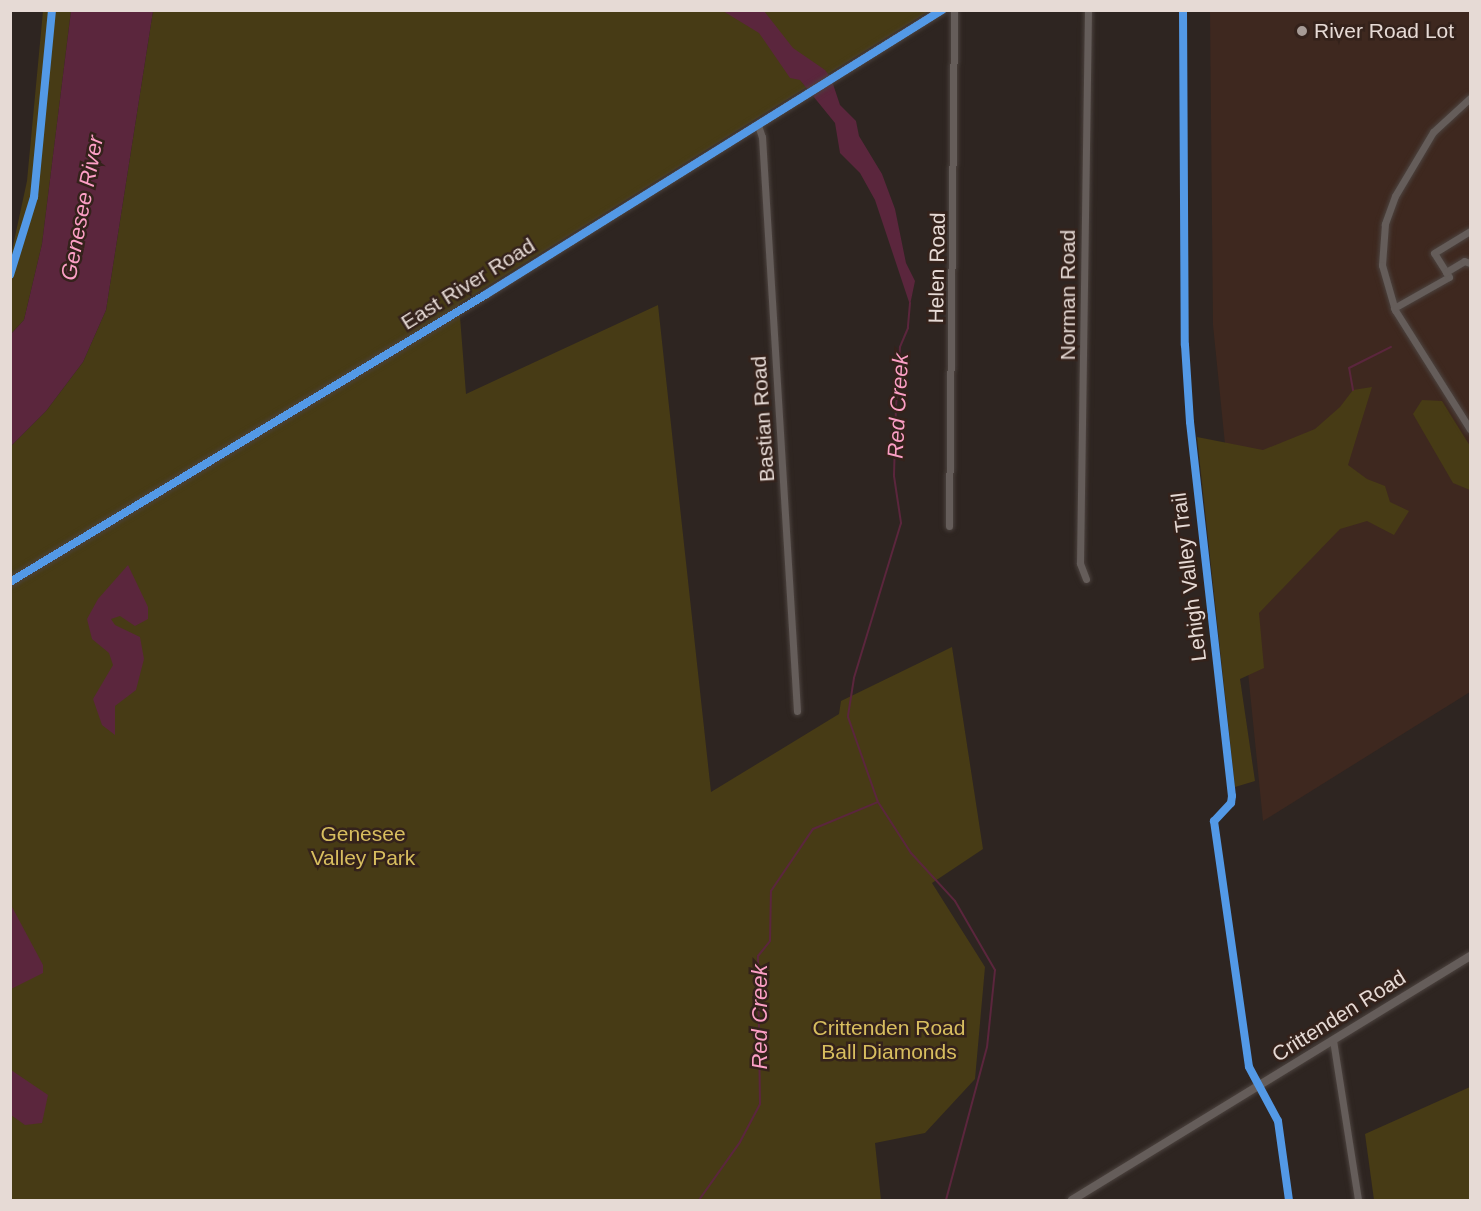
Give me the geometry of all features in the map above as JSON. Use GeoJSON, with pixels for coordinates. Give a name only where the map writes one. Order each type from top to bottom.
{"type":"FeatureCollection","features":[{"type":"Feature","properties":{"kind":"street","name":"East River Road"},"geometry":{"type":"LineString","coordinates":[[10,582],[800,100],[942,10]]}},
{"type":"Feature","properties":{"kind":"street","name":"Helen Road"},"geometry":{"type":"LineString","coordinates":[[949,526],[954,10]]}},
{"type":"Feature","properties":{"kind":"street","name":"Norman Road"},"geometry":{"type":"LineString","coordinates":[[1086,579],[1080,563],[1088,10]]}},
{"type":"Feature","properties":{"kind":"street"},"geometry":{"type":"LineString","coordinates":[[1470,98],[1426,141],[1390,208],[1382,265],[1394,308],[1468,420],[1470,429]]}},
{"type":"Feature","properties":{"kind":"street","name":"Bastian Road"},"geometry":{"type":"LineString","coordinates":[[758,125],[762,137],[797,711]]}},
{"type":"Feature","properties":{"kind":"street"},"geometry":{"type":"LineString","coordinates":[[1394,308],[1449,277],[1434,253],[1470,231]]}},
{"type":"Feature","properties":{"kind":"street"},"geometry":{"type":"LineString","coordinates":[[1446,272],[1464,261],[1470,263]]}},
{"type":"Feature","properties":{"kind":"street","name":"Crittenden Road"},"geometry":{"type":"LineString","coordinates":[[1072,1200],[1470,956]]}},
{"type":"Feature","properties":{"kind":"street"},"geometry":{"type":"LineString","coordinates":[[1333,1040],[1358,1200]]}},
{"type":"Feature","properties":{"kind":"shaded area"},"geometry":{"type":"Polygon","coordinates":[[[1210,11],[1470,11],[1470,692],[1263,821],[1213,325],[1210,11]]]}},
{"type":"Feature","properties":{"kind":"green space"},"geometry":{"type":"Polygon","coordinates":[[[43,11],[71,11],[42,244],[24,320],[11,334],[11,255],[27,181],[43,11]]]}},
{"type":"Feature","properties":{"kind":"green space","name":"Genesee Valley Park"},"geometry":{"type":"Polygon","coordinates":[[[153,11],[929,11],[459,304],[466,394],[658,305],[711,792],[839,714],[841,701],[952,647],[983,849],[932,883],[985,967],[975,1079],[925,1133],[875,1143],[881,1200],[11,1200],[11,446],[46,411],[83,362],[106,310],[153,11]]]}},
{"type":"Feature","properties":{"kind":"green space"},"geometry":{"type":"Polygon","coordinates":[[[1372,387],[1348,465],[1367,479],[1385,486],[1390,502],[1409,511],[1394,535],[1367,521],[1340,529],[1259,613],[1264,668],[1240,679],[1255,781],[1235,787],[1197,437],[1263,450],[1315,429],[1340,407],[1353,390],[1372,387]]]}},
{"type":"Feature","properties":{"kind":"green space"},"geometry":{"type":"Polygon","coordinates":[[[1422,400],[1442,401],[1470,446],[1470,490],[1453,483],[1413,414],[1422,400]]]}},
{"type":"Feature","properties":{"kind":"green space"},"geometry":{"type":"Polygon","coordinates":[[[1470,1087],[1470,1200],[1374,1200],[1365,1134],[1470,1087]]]}},
{"type":"Feature","properties":{"kind":"water","name":"Genesee River"},"geometry":{"type":"Polygon","coordinates":[[[71,11],[153,11],[106,310],[83,362],[46,411],[11,446],[11,334],[24,320],[42,244],[71,11]]]}},
{"type":"Feature","properties":{"kind":"water"},"geometry":{"type":"Polygon","coordinates":[[[723,11],[764,11],[793,48],[825,70],[831,78],[840,105],[856,121],[859,136],[882,174],[895,209],[906,263],[915,281],[910,305],[875,200],[860,173],[840,153],[835,123],[800,80],[790,78],[759,33],[723,11]]]}},
{"type":"Feature","properties":{"kind":"water"},"geometry":{"type":"Polygon","coordinates":[[[128,565],[148,607],[148,619],[135,626],[120,616],[111,619],[115,625],[140,637],[144,659],[136,690],[115,706],[115,735],[102,725],[93,699],[113,665],[109,653],[92,639],[87,619],[98,599],[128,565]]]}},
{"type":"Feature","properties":{"kind":"water"},"geometry":{"type":"Polygon","coordinates":[[[11,905],[43,965],[43,973],[11,989],[11,905]]]}},
{"type":"Feature","properties":{"kind":"water"},"geometry":{"type":"Polygon","coordinates":[[[11,1070],[48,1095],[42,1123],[25,1125],[11,1115],[11,1070]]]}},
{"type":"Feature","properties":{"kind":"waterway","name":"Red Creek"},"geometry":{"type":"LineString","coordinates":[[910,303],[908,328],[900,347],[896,407],[894,476],[901,523],[854,678],[848,717],[878,802],[911,853],[955,901],[995,970],[987,1047],[946,1200]]}},
{"type":"Feature","properties":{"kind":"waterway"},"geometry":{"type":"LineString","coordinates":[[1353,390],[1349,368],[1391,347]]}},
{"type":"Feature","properties":{"kind":"waterway","name":"Red Creek"},"geometry":{"type":"LineString","coordinates":[[699,1200],[740,1142],[760,1104],[758,956],[770,941],[771,891],[813,829],[878,802]]}},
{"type":"Feature","properties":{"kind":"cycle path"},"geometry":{"type":"LineString","coordinates":[[10,275],[34,197],[52,10]]}},
{"type":"Feature","properties":{"kind":"cycle path"},"geometry":{"type":"LineString","coordinates":[[10,582],[485,295],[942,10]]}},
{"type":"Feature","properties":{"kind":"cycle path","name":"Lehigh Valley Trail"},"geometry":{"type":"LineString","coordinates":[[1183,10],[1185,345],[1190,422],[1232,796],[1231,803],[1214,821],[1249,1067],[1278,1121],[1289,1200]]}},
{"type":"Feature","properties":{"kind":"place","name":"River Road Lot"},"geometry":{"type":"Point","coordinates":[1302,31]}},
{"type":"Feature","properties":{"kind":"park label","name":"Crittenden Road Ball Diamonds"},"geometry":{"type":"Point","coordinates":[889,1040]}}]}
